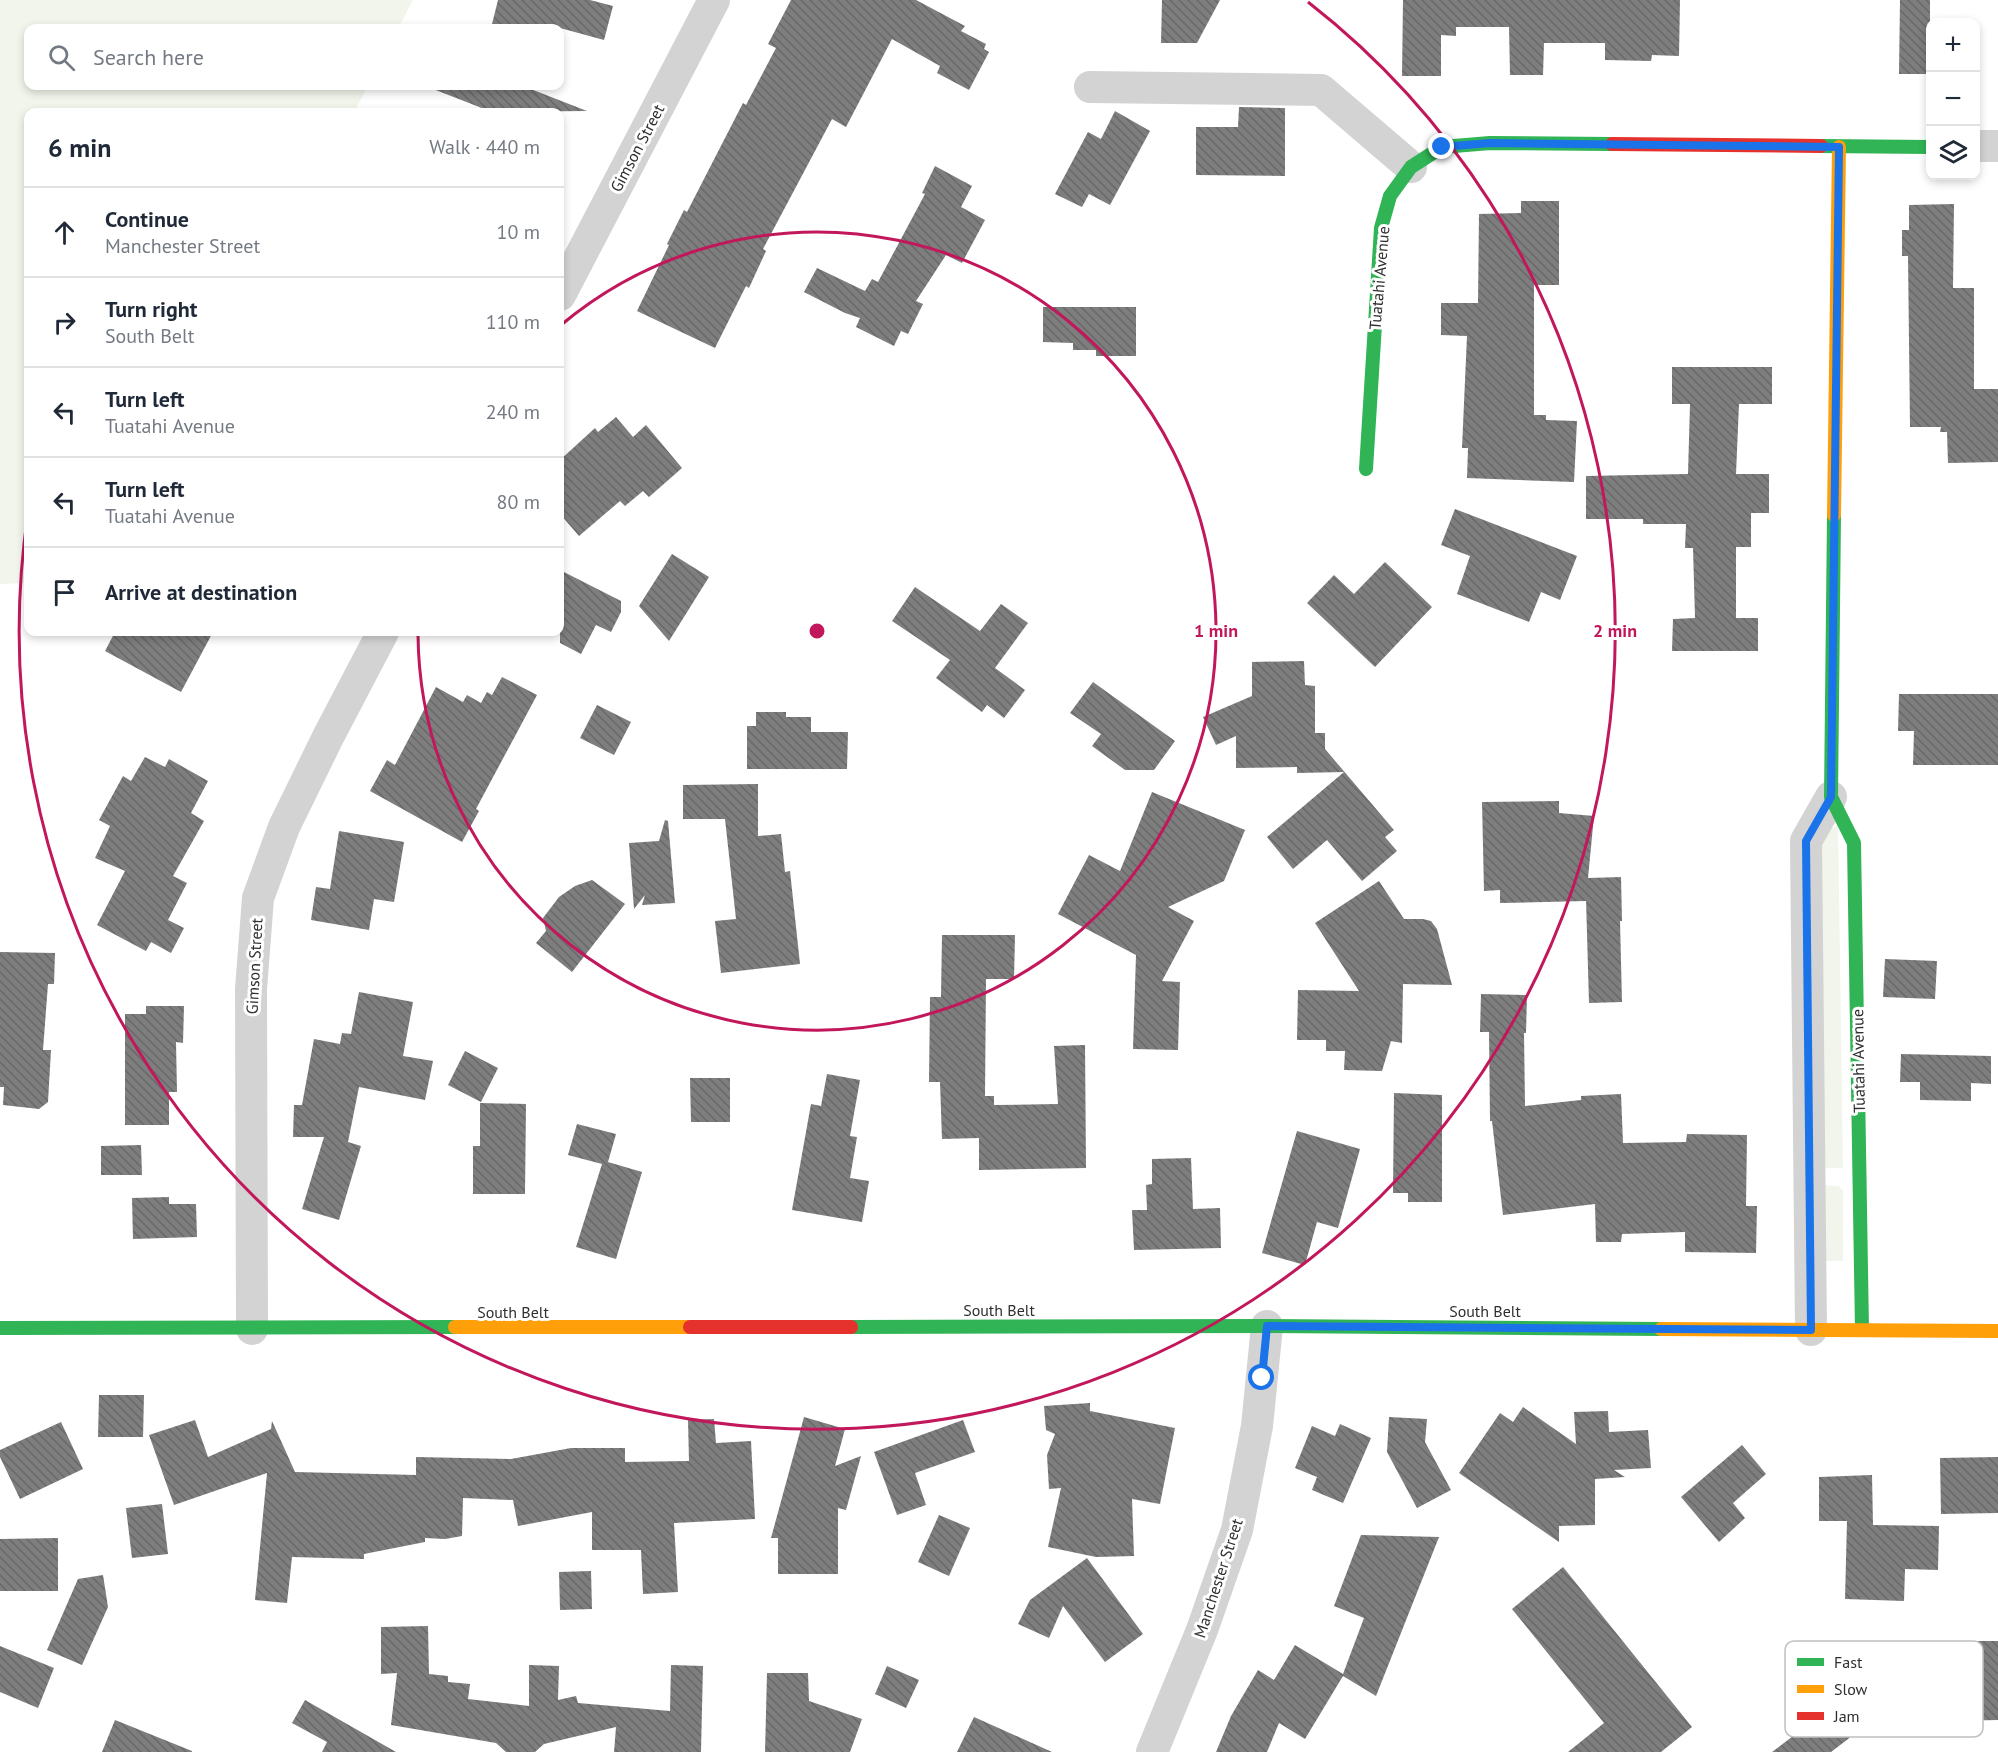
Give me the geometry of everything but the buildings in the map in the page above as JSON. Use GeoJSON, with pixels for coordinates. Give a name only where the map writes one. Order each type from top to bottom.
{"type":"FeatureCollection","features":[{"type":"Feature","properties":{"kind":"street","name":"Gimson Street"},"geometry":{"type":"LineString","coordinates":[[564,287],[714,0]]}},
{"type":"Feature","properties":{"kind":"street"},"geometry":{"type":"LineString","coordinates":[[1090,87],[1321,90],[1411,167]]}},
{"type":"Feature","properties":{"kind":"street","name":"Tuatahi Avenue"},"geometry":{"type":"LineString","coordinates":[[1366,469],[1381,228],[1390,196],[1411,167],[1442,147],[1490,143],[1926,147]]}},
{"type":"Feature","properties":{"kind":"street"},"geometry":{"type":"LineString","coordinates":[[1980,147],[1998,146]]}},
{"type":"Feature","properties":{"kind":"street","name":"Tuatahi Avenue"},"geometry":{"type":"LineString","coordinates":[[1839,147],[1831,797],[1854,843],[1862,1330]]}},
{"type":"Feature","properties":{"kind":"street","name":"Gimson Street"},"geometry":{"type":"LineString","coordinates":[[252,1329],[251,989],[258,898],[285,827],[328,737],[381,636]]}},
{"type":"Feature","properties":{"kind":"street","name":"Tuatahi Avenue"},"geometry":{"type":"LineString","coordinates":[[1811,1330],[1806,841],[1831,797]]}},
{"type":"Feature","properties":{"kind":"street","name":"South Belt"},"geometry":{"type":"LineString","coordinates":[[0,1328],[1267,1326],[1998,1331]]}},
{"type":"Feature","properties":{"kind":"street","name":"Manchester Street"},"geometry":{"type":"LineString","coordinates":[[1152,1752],[1202,1630],[1237,1530],[1257,1426],[1267,1326]]}},
{"type":"Feature","properties":{"kind":"shaded area"},"geometry":{"type":"Polygon","coordinates":[[[0,0],[413,0],[400,24],[24,24],[24,90],[366,90],[356,108],[24,108],[24,583],[0,584],[0,0]]]}},
{"type":"Feature","properties":{"kind":"shaded area"},"geometry":{"type":"Polygon","coordinates":[[[1838,825],[1843,1168],[1817,1168],[1818,836],[1838,825]]]}},
{"type":"Feature","properties":{"kind":"shaded area"},"geometry":{"type":"Polygon","coordinates":[[[1817,1185],[1839,1186],[1843,1191],[1843,1261],[1817,1261],[1817,1185]]]}},
{"type":"Feature","properties":{"kind":"traffic: fast"},"geometry":{"type":"LineString","coordinates":[[1366,469],[1381,228],[1390,196],[1411,167],[1442,147],[1490,143],[1612,144]]}},
{"type":"Feature","properties":{"kind":"traffic: fast"},"geometry":{"type":"LineString","coordinates":[[1821,146],[1926,147]]}},
{"type":"Feature","properties":{"kind":"traffic: fast"},"geometry":{"type":"LineString","coordinates":[[1834,515],[1831,797],[1854,843],[1862,1330]]}},
{"type":"Feature","properties":{"kind":"traffic: fast"},"geometry":{"type":"LineString","coordinates":[[851,1327],[1267,1326],[1661,1329]]}},
{"type":"Feature","properties":{"kind":"traffic: fast"},"geometry":{"type":"LineString","coordinates":[[0,1328],[455,1327]]}},
{"type":"Feature","properties":{"kind":"traffic: slow"},"geometry":{"type":"LineString","coordinates":[[1834,515],[1839,147]]}},
{"type":"Feature","properties":{"kind":"traffic: slow"},"geometry":{"type":"LineString","coordinates":[[455,1327],[690,1327]]}},
{"type":"Feature","properties":{"kind":"traffic: slow"},"geometry":{"type":"LineString","coordinates":[[1661,1329],[1998,1331]]}},
{"type":"Feature","properties":{"kind":"traffic: jam"},"geometry":{"type":"LineString","coordinates":[[1612,144],[1821,146]]}},
{"type":"Feature","properties":{"kind":"traffic: jam"},"geometry":{"type":"LineString","coordinates":[[690,1327],[851,1327]]}},
{"type":"Feature","properties":{"kind":"route"},"geometry":{"type":"LineString","coordinates":[[1262,1378],[1267,1326],[1811,1330],[1806,841],[1831,797],[1839,147],[1490,143],[1442,147]]}}]}
